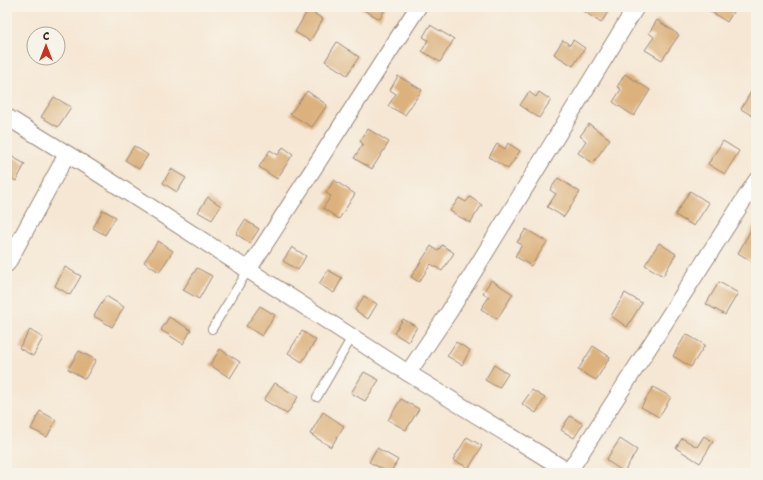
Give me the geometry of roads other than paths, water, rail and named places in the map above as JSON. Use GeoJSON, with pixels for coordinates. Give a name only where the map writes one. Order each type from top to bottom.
{"type":"FeatureCollection","features":[{"type":"Feature","properties":{"kind":"street"},"geometry":{"type":"LineString","coordinates":[[248,270],[418,7]]}},
{"type":"Feature","properties":{"kind":"street"},"geometry":{"type":"LineString","coordinates":[[408,372],[449,312],[636,7]]}},
{"type":"Feature","properties":{"kind":"street"},"geometry":{"type":"LineString","coordinates":[[7,117],[352,337],[568,472],[756,181]]}},
{"type":"Feature","properties":{"kind":"street"},"geometry":{"type":"LineString","coordinates":[[7,264],[67,154]]}},
{"type":"Feature","properties":{"kind":"lane"},"geometry":{"type":"LineString","coordinates":[[212,329],[248,270]]}},
{"type":"Feature","properties":{"kind":"lane"},"geometry":{"type":"LineString","coordinates":[[317,397],[352,337]]}}]}
